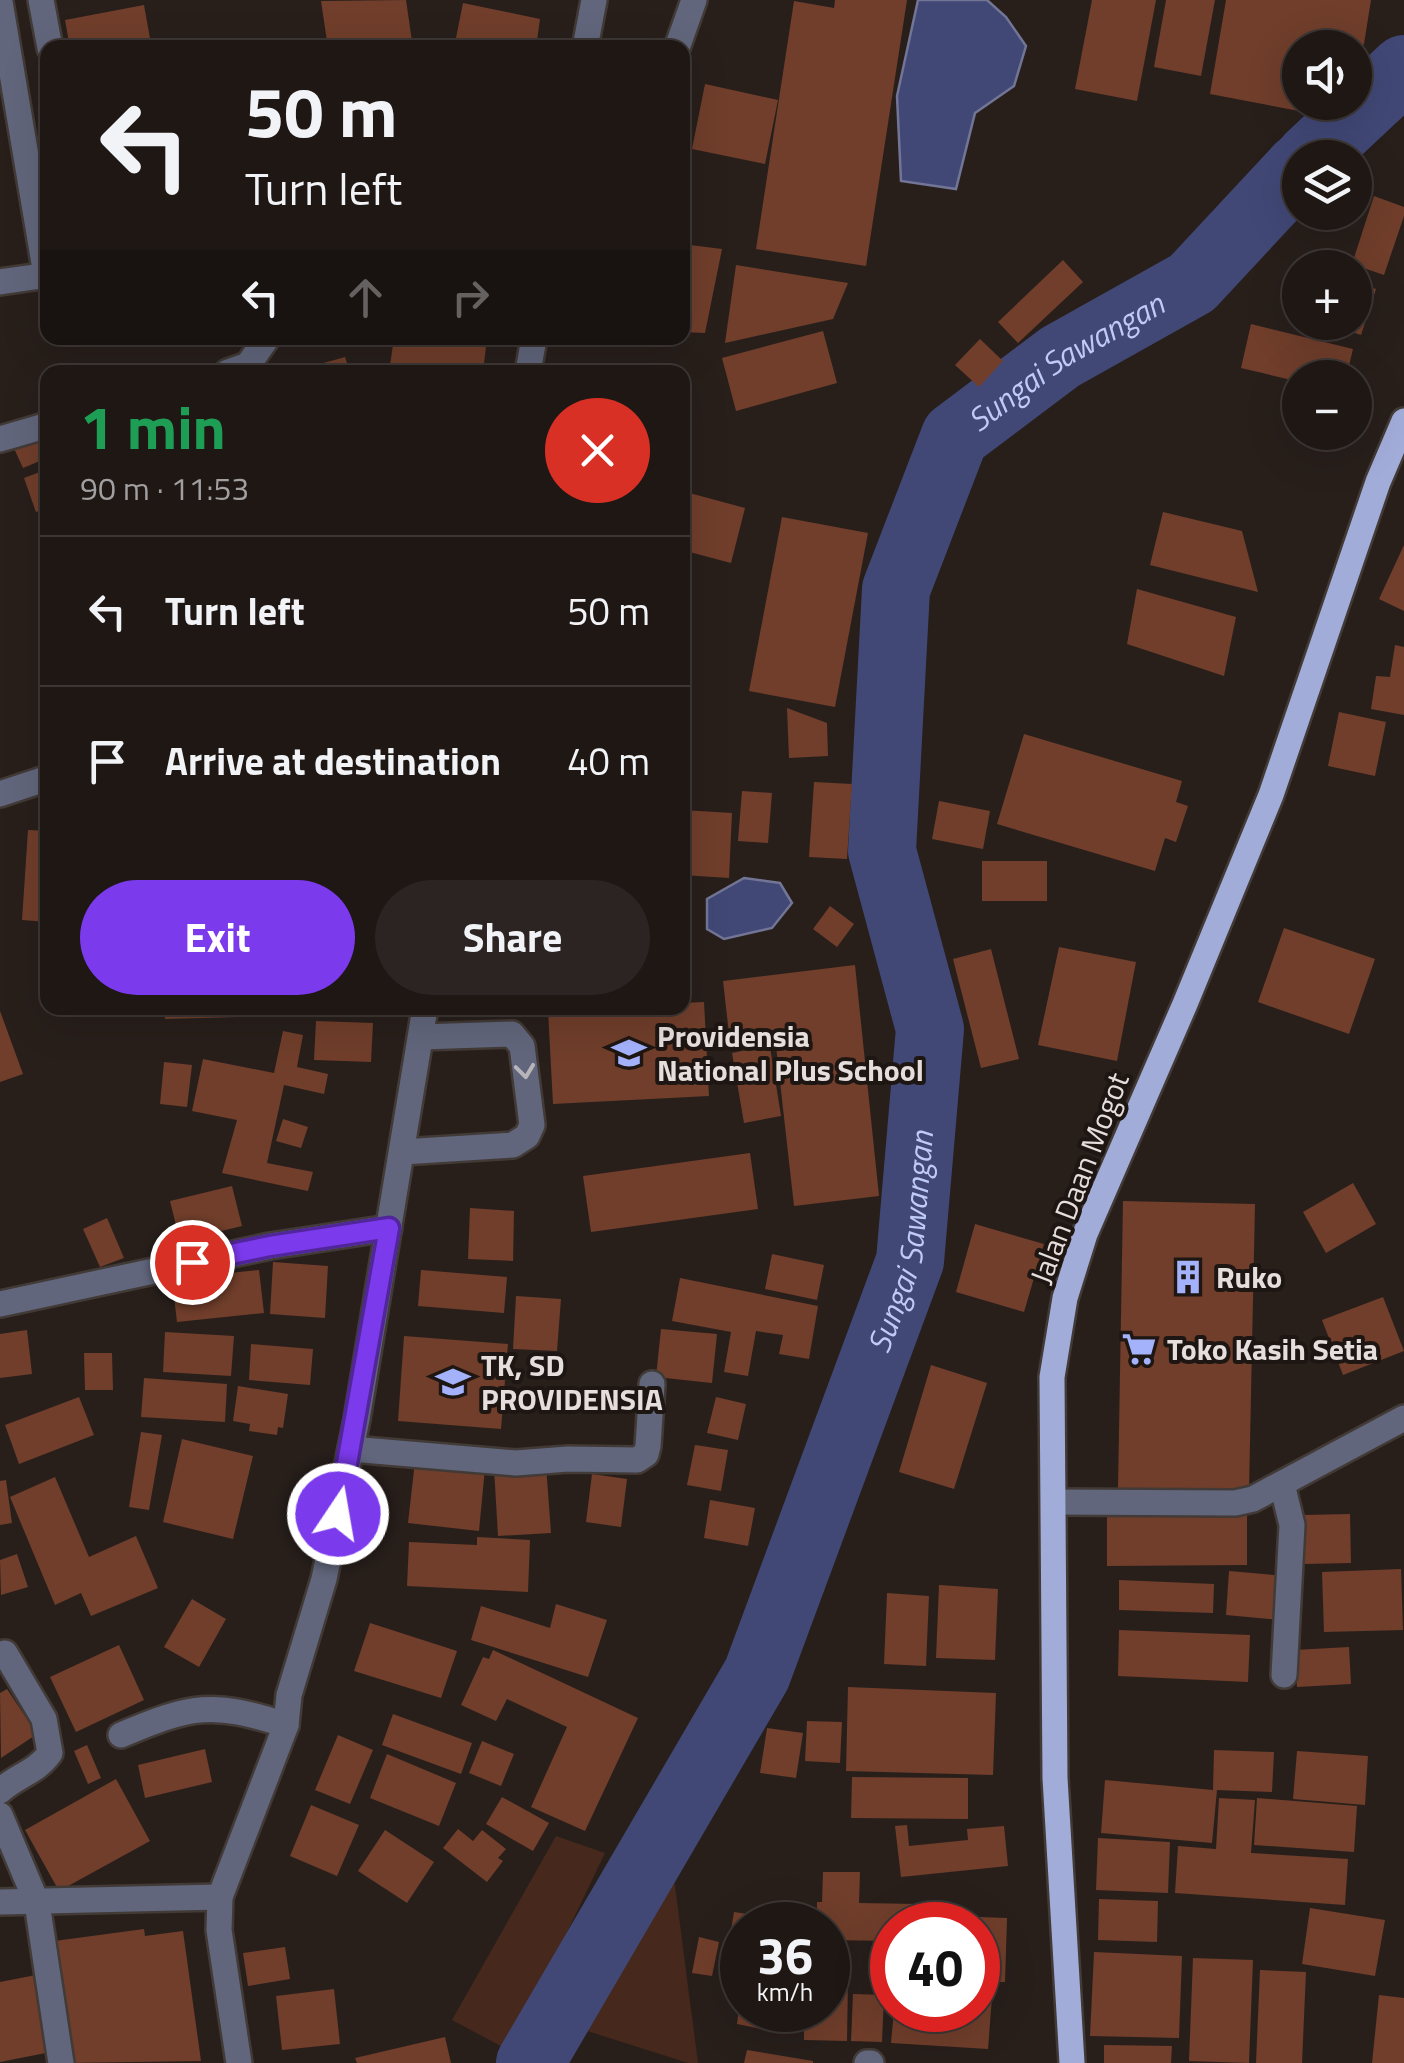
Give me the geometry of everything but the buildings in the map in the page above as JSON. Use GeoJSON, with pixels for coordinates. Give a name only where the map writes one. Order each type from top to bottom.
{"type":"FeatureCollection","features":[{"type":"Feature","properties":{"kind":"main road","name":"Jalan Daan Mogot"},"geometry":{"type":"LineString","coordinates":[[1072,2063],[1055,1778],[1052,1376],[1064,1298],[1084,1234],[1186,1004],[1271,795],[1378,482],[1404,421]]}},
{"type":"Feature","properties":{"kind":"street"},"geometry":{"type":"LineString","coordinates":[[41,0],[48,40]]}},
{"type":"Feature","properties":{"kind":"street"},"geometry":{"type":"LineString","coordinates":[[587,40],[594,0]]}},
{"type":"Feature","properties":{"kind":"street"},"geometry":{"type":"LineString","coordinates":[[681,40],[694,0]]}},
{"type":"Feature","properties":{"kind":"street"},"geometry":{"type":"LineString","coordinates":[[0,2],[40,234]]}},
{"type":"Feature","properties":{"kind":"street"},"geometry":{"type":"LineString","coordinates":[[0,282],[40,276]]}},
{"type":"Feature","properties":{"kind":"street"},"geometry":{"type":"LineString","coordinates":[[0,438],[40,427]]}},
{"type":"Feature","properties":{"kind":"street"},"geometry":{"type":"LineString","coordinates":[[0,794],[40,781]]}},
{"type":"Feature","properties":{"kind":"street"},"geometry":{"type":"LineString","coordinates":[[240,2063],[219,1930],[220,1897],[286,1725],[289,1694],[324,1580],[351,1449],[425,1015]]}},
{"type":"Feature","properties":{"kind":"street"},"geometry":{"type":"LineString","coordinates":[[402,1152],[513,1145],[527,1136],[532,1124],[522,1046],[512,1034],[421,1037]]}},
{"type":"Feature","properties":{"kind":"street"},"geometry":{"type":"LineString","coordinates":[[0,1304],[270,1246],[389,1228]]}},
{"type":"Feature","properties":{"kind":"street"},"geometry":{"type":"LineString","coordinates":[[351,1449],[516,1463],[568,1458],[636,1460],[646,1454],[648,1446],[652,1384]]}},
{"type":"Feature","properties":{"kind":"street"},"geometry":{"type":"LineString","coordinates":[[1054,1502],[1235,1503],[1252,1499],[1404,1418]]}},
{"type":"Feature","properties":{"kind":"street"},"geometry":{"type":"LineString","coordinates":[[1282,1484],[1292,1525],[1284,1675]]}},
{"type":"Feature","properties":{"kind":"street"},"geometry":{"type":"LineString","coordinates":[[0,1791],[42,1765],[50,1754],[44,1720],[5,1653]]}},
{"type":"Feature","properties":{"kind":"street"},"geometry":{"type":"LineString","coordinates":[[122,1735],[177,1712],[214,1708],[241,1711],[286,1725]]}},
{"type":"Feature","properties":{"kind":"street"},"geometry":{"type":"LineString","coordinates":[[0,1815],[37,1903],[61,2063]]}},
{"type":"Feature","properties":{"kind":"street"},"geometry":{"type":"LineString","coordinates":[[0,1902],[220,1897]]}},
{"type":"Feature","properties":{"kind":"shaded area"},"geometry":{"type":"Polygon","coordinates":[[[556,1836],[605,1853],[510,2051],[452,2020],[556,1836]]]}},
{"type":"Feature","properties":{"kind":"shaded area"},"geometry":{"type":"Polygon","coordinates":[[[672,1863],[698,2063],[578,2028],[672,1863]]]}},
{"type":"Feature","properties":{"kind":"water"},"geometry":{"type":"Polygon","coordinates":[[[918,0],[987,0],[1006,17],[1026,46],[1014,86],[975,113],[956,189],[901,181],[897,96],[918,0]]]}},
{"type":"Feature","properties":{"kind":"water"},"geometry":{"type":"Polygon","coordinates":[[[744,878],[780,883],[792,903],[772,928],[724,939],[707,929],[707,899],[744,878]]]}},
{"type":"Feature","properties":{"kind":"waterway","name":"Sungai Sawangan"},"geometry":{"type":"LineString","coordinates":[[1328,140],[1404,69]]}},
{"type":"Feature","properties":{"kind":"waterway","name":"Sungai Sawangan"},"geometry":{"type":"LineString","coordinates":[[530,2063],[757,1674],[910,1261],[930,1029],[882,851],[896,589],[955,436],[1060,357],[1192,283],[1282,186]]}},
{"type":"Feature","properties":{"kind":"place","name":"Providensia National Plus School"},"geometry":{"type":"Point","coordinates":[629,1053]}},
{"type":"Feature","properties":{"kind":"place","name":"Ruko"},"geometry":{"type":"Point","coordinates":[1188,1277]}},
{"type":"Feature","properties":{"kind":"place","name":"Toko Kasih Setia"},"geometry":{"type":"Point","coordinates":[1139,1349]}},
{"type":"Feature","properties":{"kind":"place","name":"TK, SD PROVIDENSIA"},"geometry":{"type":"Point","coordinates":[453,1382]}},
{"type":"Feature","properties":{"kind":"route"},"geometry":{"type":"LineString","coordinates":[[192,1262],[389,1228],[338,1514]]}}]}
